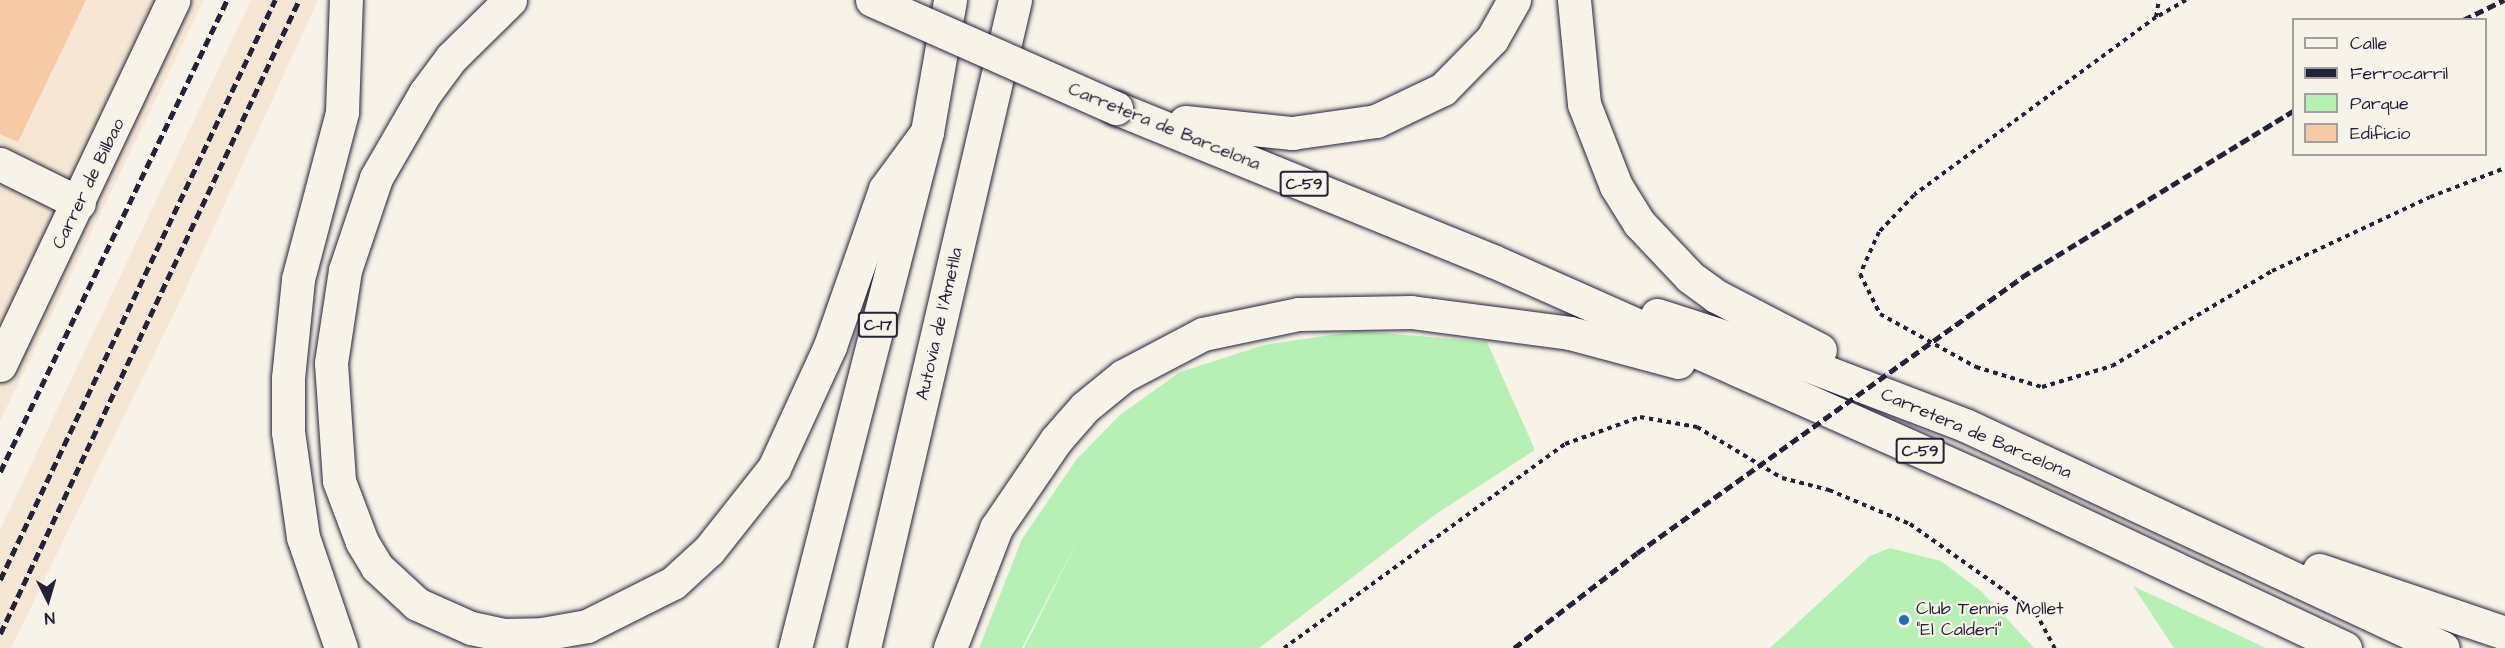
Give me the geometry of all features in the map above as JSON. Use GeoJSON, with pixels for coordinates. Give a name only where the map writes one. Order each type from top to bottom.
{"type":"FeatureCollection","features":[{"type":"Feature","properties":{"kind":"main road","name":"Carrer de Bilbao"},"geometry":{"type":"LineString","coordinates":[[0,365],[79,203],[173,0]]}},
{"type":"Feature","properties":{"kind":"main road"},"geometry":{"type":"LineString","coordinates":[[340,648],[303,537],[288,432],[288,378],[298,279],[342,112],[346,0]]}},
{"type":"Feature","properties":{"kind":"main road"},"geometry":{"type":"LineString","coordinates":[[510,0],[451,58],[376,178],[345,270],[331,363],[339,481],[362,542],[377,567],[417,604],[471,628],[503,635],[542,634],[587,626],[673,583],[709,550],[774,468],[830,346],[885,189],[927,132]]}},
{"type":"Feature","properties":{"kind":"main road","name":"Carretera de Barcelona"},"geometry":{"type":"LineString","coordinates":[[872,0],[1116,108],[1493,261],[2013,492],[2345,648]]}},
{"type":"Feature","properties":{"kind":"main road","name":"C-17"},"geometry":{"type":"LineString","coordinates":[[795,648],[927,132],[951,0]]}},
{"type":"Feature","properties":{"kind":"main road","name":"Autovia de l'Ametlla"},"geometry":{"type":"LineString","coordinates":[[864,648],[1015,0]]}},
{"type":"Feature","properties":{"kind":"main road"},"geometry":{"type":"LineString","coordinates":[[1116,108],[1251,131],[1336,129],[1376,121],[1443,89],[1492,39],[1514,0]]}},
{"type":"Feature","properties":{"kind":"main road"},"geometry":{"type":"LineString","coordinates":[[1574,0],[1584,104],[1616,186],[1639,223],[1690,277],[1758,320],[1965,425]]}},
{"type":"Feature","properties":{"kind":"main road"},"geometry":{"type":"LineString","coordinates":[[0,164],[79,203]]}},
{"type":"Feature","properties":{"kind":"main road","name":"Carretera de Barcelona"},"geometry":{"type":"LineString","coordinates":[[1493,261],[1784,356],[1965,425],[2207,535],[2443,648]]}},
{"type":"Feature","properties":{"kind":"main road"},"geometry":{"type":"LineString","coordinates":[[950,648],[996,528],[1056,440],[1085,407],[1123,376],[1203,334],[1299,314],[1354,311],[1468,317],[1570,333],[1773,387]]}},
{"type":"Feature","properties":{"kind":"main road"},"geometry":{"type":"LineString","coordinates":[[2207,535],[2417,600],[2505,633]]}},
{"type":"Feature","properties":{"kind":"path"},"geometry":{"type":"LineString","coordinates":[[2156,17],[2159,0]]}},
{"type":"Feature","properties":{"kind":"path"},"geometry":{"type":"LineString","coordinates":[[2186,0],[2156,17],[1914,195],[1879,232],[1860,274],[1880,314],[1976,367],[2042,387],[2112,366],[2272,271],[2430,197],[2505,168]]}},
{"type":"Feature","properties":{"kind":"path"},"geometry":{"type":"LineString","coordinates":[[1284,648],[1565,444],[1640,417],[1697,427],[1782,478],[1830,490],[1910,524],[2036,613],[2055,648]]}},
{"type":"Feature","properties":{"kind":"shaded area"},"geometry":{"type":"Polygon","coordinates":[[[0,0],[204,0],[0,421],[0,0]]]}},
{"type":"Feature","properties":{"kind":"shaded area"},"geometry":{"type":"Polygon","coordinates":[[[251,0],[318,0],[181,299],[11,648],[0,648],[0,530],[251,0]]]}},
{"type":"Feature","properties":{"kind":"green space"},"geometry":{"type":"Polygon","coordinates":[[[1358,331],[1487,342],[1535,450],[1436,514],[1259,648],[1024,648],[1081,534],[1022,648],[979,648],[1022,539],[1076,460],[1120,415],[1180,372],[1264,345],[1358,331]]]}},
{"type":"Feature","properties":{"kind":"green space","name":"Club Tennis Mollet \"El Calderí\""},"geometry":{"type":"Polygon","coordinates":[[[1890,548],[1941,561],[1982,592],[2034,648],[1770,648],[1870,556],[1890,548]]]}},
{"type":"Feature","properties":{"kind":"green space"},"geometry":{"type":"Polygon","coordinates":[[[2133,586],[2266,648],[2174,648],[2133,586]]]}},
{"type":"Feature","properties":{"kind":"building"},"geometry":{"type":"Polygon","coordinates":[[[0,0],[86,0],[18,142],[0,134],[0,0]]]}},
{"type":"Feature","properties":{"kind":"railway"},"geometry":{"type":"LineString","coordinates":[[0,472],[227,0]]}},
{"type":"Feature","properties":{"kind":"railway"},"geometry":{"type":"LineString","coordinates":[[0,580],[275,0]]}},
{"type":"Feature","properties":{"kind":"railway"},"geometry":{"type":"LineString","coordinates":[[0,634],[299,0]]}},
{"type":"Feature","properties":{"kind":"railway"},"geometry":{"type":"LineString","coordinates":[[2467,18],[2504,0]]}},
{"type":"Feature","properties":{"kind":"railway"},"geometry":{"type":"LineString","coordinates":[[1514,648],[1637,553],[2022,277],[2292,111]]}},
{"type":"Feature","properties":{"kind":"place","name":"Club Tennis Mollet \"El Calderí\""},"geometry":{"type":"Point","coordinates":[1904,620]}}]}
